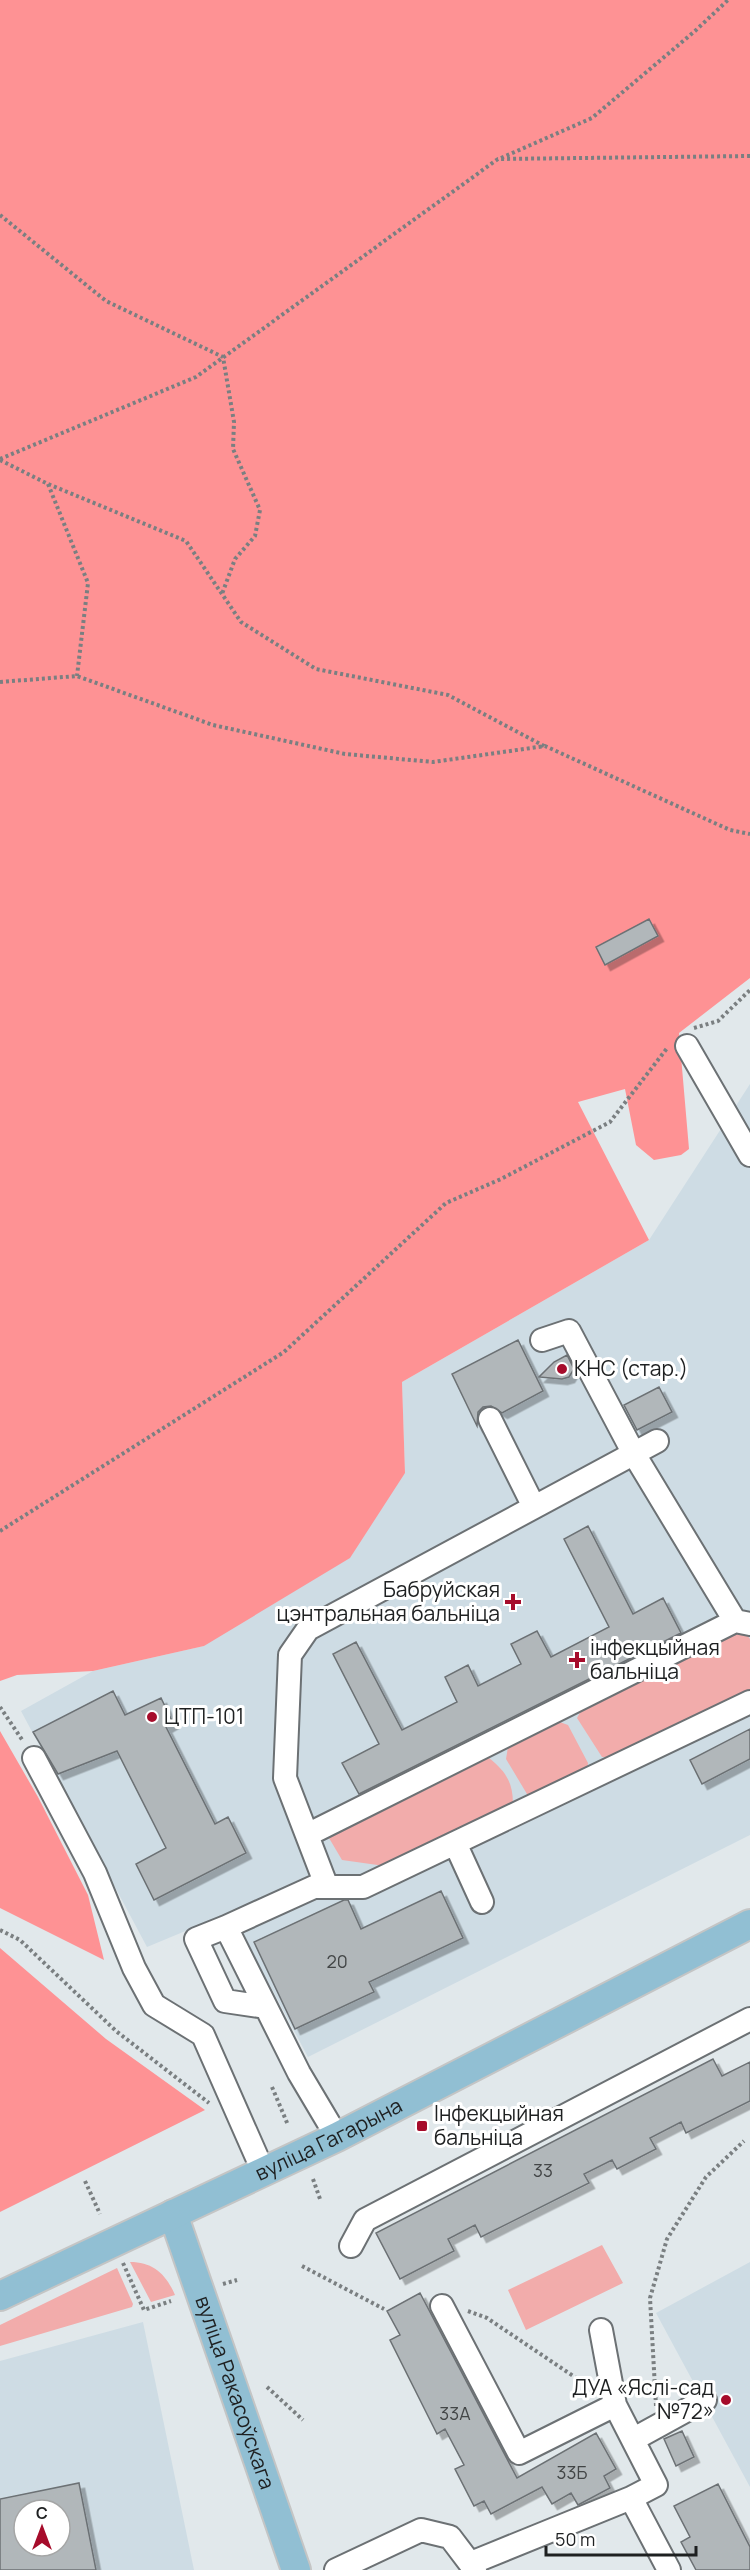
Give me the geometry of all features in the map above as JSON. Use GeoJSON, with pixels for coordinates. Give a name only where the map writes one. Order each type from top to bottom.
{"type":"FeatureCollection","features":[{"type":"Feature","properties":{"kind":"main road","name":"вуліца Гагарына"},"geometry":{"type":"LineString","coordinates":[[0,2296],[337,2137],[750,1924]]}},
{"type":"Feature","properties":{"kind":"main road","name":"вуліца Ракасоўскага"},"geometry":{"type":"LineString","coordinates":[[173,2214],[296,2570]]}},
{"type":"Feature","properties":{"kind":"lane"},"geometry":{"type":"LineString","coordinates":[[683,1039],[750,1155]]}},
{"type":"Feature","properties":{"kind":"lane"},"geometry":{"type":"LineString","coordinates":[[307,1835],[742,1623],[633,1454],[569,1331],[542,1340]]}},
{"type":"Feature","properties":{"kind":"lane"},"geometry":{"type":"LineString","coordinates":[[490,1419],[534,1507]]}},
{"type":"Feature","properties":{"kind":"lane"},"geometry":{"type":"LineString","coordinates":[[266,2007],[225,2001],[196,1939],[325,1882],[285,1778],[290,1656],[308,1629],[657,1441]]}},
{"type":"Feature","properties":{"kind":"lane"},"geometry":{"type":"LineString","coordinates":[[315,1887],[363,1887],[750,1702]]}},
{"type":"Feature","properties":{"kind":"lane"},"geometry":{"type":"LineString","coordinates":[[34,1758],[95,1873],[134,1968],[154,2005],[202,2035],[263,2171]]}},
{"type":"Feature","properties":{"kind":"lane"},"geometry":{"type":"LineString","coordinates":[[456,1843],[482,1902]]}},
{"type":"Feature","properties":{"kind":"lane"},"geometry":{"type":"LineString","coordinates":[[226,1927],[299,2073],[337,2137]]}},
{"type":"Feature","properties":{"kind":"lane"},"geometry":{"type":"LineString","coordinates":[[351,2246],[365,2220],[750,2019]]}},
{"type":"Feature","properties":{"kind":"lane"},"geometry":{"type":"LineString","coordinates":[[450,2307],[519,2453],[615,2405]]}},
{"type":"Feature","properties":{"kind":"lane"},"geometry":{"type":"LineString","coordinates":[[336,2570],[421,2530],[450,2537],[473,2566],[656,2485],[615,2405],[601,2330]]}},
{"type":"Feature","properties":{"kind":"lane"},"geometry":{"type":"LineString","coordinates":[[634,2439],[657,2424],[705,2400]]}},
{"type":"Feature","properties":{"kind":"lane"},"geometry":{"type":"LineString","coordinates":[[631,2498],[669,2570]]}},
{"type":"Feature","properties":{"kind":"path"},"geometry":{"type":"LineString","coordinates":[[0,459],[196,377],[498,159],[592,118],[728,0]]}},
{"type":"Feature","properties":{"kind":"path"},"geometry":{"type":"LineString","coordinates":[[498,159],[750,156]]}},
{"type":"Feature","properties":{"kind":"path"},"geometry":{"type":"LineString","coordinates":[[0,215],[106,301],[223,357]]}},
{"type":"Feature","properties":{"kind":"path"},"geometry":{"type":"LineString","coordinates":[[222,594],[235,559],[255,536],[260,510],[233,449],[234,422],[223,357]]}},
{"type":"Feature","properties":{"kind":"path"},"geometry":{"type":"LineString","coordinates":[[0,459],[48,484],[186,541],[241,622],[316,669],[448,695],[545,746],[730,830],[750,834]]}},
{"type":"Feature","properties":{"kind":"path"},"geometry":{"type":"LineString","coordinates":[[48,484],[88,582],[77,676]]}},
{"type":"Feature","properties":{"kind":"path"},"geometry":{"type":"LineString","coordinates":[[0,682],[77,676],[213,725],[345,754],[432,762],[545,746]]}},
{"type":"Feature","properties":{"kind":"path"},"geometry":{"type":"LineString","coordinates":[[0,1531],[284,1352],[446,1203],[501,1179],[610,1122],[683,1039],[718,1021],[750,990]]}},
{"type":"Feature","properties":{"kind":"path"},"geometry":{"type":"LineString","coordinates":[[0,1707],[34,1758]]}},
{"type":"Feature","properties":{"kind":"path"},"geometry":{"type":"LineString","coordinates":[[0,1930],[20,1940],[116,2031],[218,2107]]}},
{"type":"Feature","properties":{"kind":"path"},"geometry":{"type":"LineString","coordinates":[[272,2087],[288,2125]]}},
{"type":"Feature","properties":{"kind":"path"},"geometry":{"type":"LineString","coordinates":[[657,2424],[650,2298],[667,2239],[706,2177],[744,2141]]}},
{"type":"Feature","properties":{"kind":"path"},"geometry":{"type":"LineString","coordinates":[[313,2179],[320,2199]]}},
{"type":"Feature","properties":{"kind":"path"},"geometry":{"type":"LineString","coordinates":[[85,2181],[100,2214]]}},
{"type":"Feature","properties":{"kind":"path"},"geometry":{"type":"LineString","coordinates":[[121,2260],[144,2310],[171,2301]]}},
{"type":"Feature","properties":{"kind":"path"},"geometry":{"type":"LineString","coordinates":[[302,2266],[384,2309]]}},
{"type":"Feature","properties":{"kind":"path"},"geometry":{"type":"LineString","coordinates":[[223,2284],[237,2280]]}},
{"type":"Feature","properties":{"kind":"path"},"geometry":{"type":"LineString","coordinates":[[450,2307],[487,2318],[549,2357],[615,2405]]}},
{"type":"Feature","properties":{"kind":"path"},"geometry":{"type":"LineString","coordinates":[[267,2387],[303,2420]]}},
{"type":"Feature","properties":{"kind":"shaded area"},"geometry":{"type":"Polygon","coordinates":[[[0,0],[750,0],[750,978],[679,1033],[689,1149],[681,1155],[654,1160],[636,1145],[625,1089],[578,1102],[649,1240],[402,1382],[405,1473],[350,1558],[204,1646],[93,1671],[17,1675],[0,1681],[0,0]]]}},
{"type":"Feature","properties":{"kind":"shaded area","name":"Бабруйская цэнтральная бальніца"},"geometry":{"type":"Polygon","coordinates":[[[750,1084],[750,1835],[308,2057],[231,1912],[147,1947],[21,1711],[93,1671],[204,1646],[405,1473],[402,1382],[649,1240],[750,1084]]]}},
{"type":"Feature","properties":{"kind":"shaded area"},"geometry":{"type":"Polygon","coordinates":[[[728,1633],[747,1635],[750,1639],[750,1692],[620,1757],[602,1757],[577,1718],[583,1707],[728,1633]]]}},
{"type":"Feature","properties":{"kind":"shaded area"},"geometry":{"type":"Polygon","coordinates":[[[554,1720],[568,1725],[588,1763],[586,1777],[546,1797],[527,1794],[506,1759],[508,1747],[554,1720]]]}},
{"type":"Feature","properties":{"kind":"shaded area"},"geometry":{"type":"Polygon","coordinates":[[[0,1731],[38,1797],[88,1895],[104,1960],[0,1908],[0,1731]]]}},
{"type":"Feature","properties":{"kind":"shaded area"},"geometry":{"type":"Polygon","coordinates":[[[489,1758],[507,1777],[510,1784],[513,1798],[512,1816],[399,1868],[342,1860],[329,1838],[474,1762],[489,1758]]]}},
{"type":"Feature","properties":{"kind":"shaded area"},"geometry":{"type":"Polygon","coordinates":[[[0,1948],[106,2039],[205,2110],[0,2212],[0,1948]]]}},
{"type":"Feature","properties":{"kind":"shaded area"},"geometry":{"type":"Polygon","coordinates":[[[602,2245],[623,2283],[526,2330],[508,2290],[602,2245]]]}},
{"type":"Feature","properties":{"kind":"shaded area"},"geometry":{"type":"Polygon","coordinates":[[[130,2262],[145,2264],[158,2271],[175,2295],[151,2302],[130,2262]]]}},
{"type":"Feature","properties":{"kind":"shaded area","name":"ДУА «Яслі-сад №72»"},"geometry":{"type":"Polygon","coordinates":[[[750,2262],[750,2487],[656,2313],[750,2262]]]}},
{"type":"Feature","properties":{"kind":"shaded area"},"geometry":{"type":"Polygon","coordinates":[[[117,2268],[133,2304],[132,2307],[0,2346],[0,2325],[117,2268]]]}},
{"type":"Feature","properties":{"kind":"shaded area"},"geometry":{"type":"Polygon","coordinates":[[[143,2322],[194,2570],[0,2570],[0,2361],[143,2322]]]}},
{"type":"Feature","properties":{"kind":"building"},"geometry":{"type":"Polygon","coordinates":[[[649,919],[658,936],[605,965],[596,947],[649,919]]]}},
{"type":"Feature","properties":{"kind":"building"},"geometry":{"type":"Polygon","coordinates":[[[518,1340],[543,1391],[502,1413],[491,1406],[483,1407],[478,1412],[477,1426],[452,1374],[518,1340]]]}},
{"type":"Feature","properties":{"kind":"building","name":"КНС (стар.)"},"geometry":{"type":"Polygon","coordinates":[[[567,1355],[574,1369],[569,1377],[562,1379],[539,1377],[554,1362],[567,1355]]]}},
{"type":"Feature","properties":{"kind":"building"},"geometry":{"type":"Polygon","coordinates":[[[659,1387],[672,1412],[637,1430],[624,1405],[659,1387]]]}},
{"type":"Feature","properties":{"kind":"building","name":"інфекцыйная бальніца"},"geometry":{"type":"Polygon","coordinates":[[[588,1526],[633,1614],[663,1598],[681,1633],[359,1794],[342,1763],[379,1744],[333,1654],[356,1642],[402,1730],[457,1702],[445,1677],[468,1665],[478,1686],[521,1664],[511,1644],[537,1631],[551,1657],[609,1627],[564,1539],[588,1526]]]}},
{"type":"Feature","properties":{"kind":"building"},"geometry":{"type":"Polygon","coordinates":[[[113,1691],[125,1715],[161,1698],[173,1723],[166,1727],[215,1824],[228,1817],[246,1853],[154,1900],[136,1864],[166,1848],[117,1751],[58,1774],[33,1732],[113,1691]]]}},
{"type":"Feature","properties":{"kind":"building"},"geometry":{"type":"Polygon","coordinates":[[[750,1729],[750,1759],[702,1784],[690,1760],[750,1729]]]}},
{"type":"Feature","properties":{"kind":"building"},"geometry":{"type":"Polygon","coordinates":[[[441,1891],[463,1938],[369,1982],[374,1992],[295,2029],[254,1942],[344,1900],[348,1900],[361,1929],[441,1891]]]}},
{"type":"Feature","properties":{"kind":"building"},"geometry":{"type":"Polygon","coordinates":[[[713,2059],[722,2076],[750,2062],[750,2101],[686,2133],[681,2122],[650,2138],[656,2149],[617,2169],[612,2160],[584,2174],[589,2183],[481,2237],[475,2225],[448,2239],[454,2251],[400,2279],[376,2233],[713,2059]]]}},
{"type":"Feature","properties":{"kind":"building"},"geometry":{"type":"Polygon","coordinates":[[[420,2293],[517,2478],[596,2433],[616,2469],[604,2476],[610,2488],[578,2505],[571,2493],[552,2504],[542,2487],[491,2514],[484,2501],[474,2506],[455,2469],[464,2465],[445,2429],[437,2434],[390,2340],[400,2335],[387,2311],[420,2293]]]}},
{"type":"Feature","properties":{"kind":"building"},"geometry":{"type":"Polygon","coordinates":[[[682,2431],[694,2457],[676,2466],[664,2439],[682,2431]]]}},
{"type":"Feature","properties":{"kind":"building"},"geometry":{"type":"Polygon","coordinates":[[[79,2483],[96,2570],[0,2570],[0,2499],[79,2483]]]}},
{"type":"Feature","properties":{"kind":"building"},"geometry":{"type":"Polygon","coordinates":[[[718,2484],[750,2547],[750,2570],[696,2570],[681,2542],[690,2537],[674,2506],[718,2484]]]}},
{"type":"Feature","properties":{"kind":"place","name":"КНС (стар.)"},"geometry":{"type":"Point","coordinates":[562,1369]}},
{"type":"Feature","properties":{"kind":"place","name":"Бабруйская цэнтральная бальніца"},"geometry":{"type":"Point","coordinates":[513,1602]}},
{"type":"Feature","properties":{"kind":"place","name":"інфекцыйная бальніца"},"geometry":{"type":"Point","coordinates":[577,1660]}},
{"type":"Feature","properties":{"kind":"place","name":"ЦТП-101"},"geometry":{"type":"Point","coordinates":[152,1717]}},
{"type":"Feature","properties":{"kind":"place","name":"Інфекцыйная бальніца"},"geometry":{"type":"Point","coordinates":[422,2126]}},
{"type":"Feature","properties":{"kind":"place","name":"ДУА «Яслі-сад №72»"},"geometry":{"type":"Point","coordinates":[726,2400]}}]}
